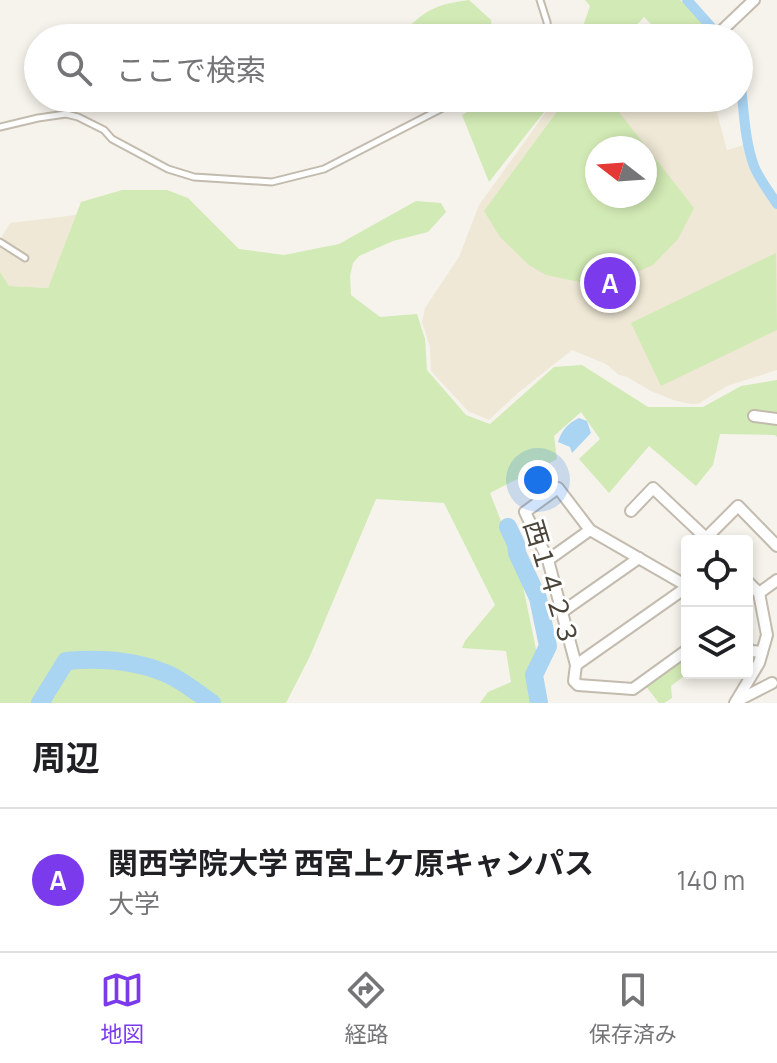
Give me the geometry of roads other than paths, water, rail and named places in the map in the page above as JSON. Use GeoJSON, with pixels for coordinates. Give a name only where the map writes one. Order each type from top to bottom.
{"type":"FeatureCollection","features":[{"type":"Feature","properties":{"kind":"street"},"geometry":{"type":"LineString","coordinates":[[729,24],[754,0]]}},
{"type":"Feature","properties":{"kind":"street"},"geometry":{"type":"LineString","coordinates":[[754,416],[777,419]]}},
{"type":"Feature","properties":{"kind":"street","name":"西１４２３"},"geometry":{"type":"LineString","coordinates":[[681,582],[590,530],[558,488],[525,512],[548,560],[576,665],[574,681],[578,685],[633,689],[681,654]]}},
{"type":"Feature","properties":{"kind":"street"},"geometry":{"type":"LineString","coordinates":[[631,511],[653,488],[703,535]]}},
{"type":"Feature","properties":{"kind":"street"},"geometry":{"type":"LineString","coordinates":[[711,535],[738,506],[777,546]]}},
{"type":"Feature","properties":{"kind":"street"},"geometry":{"type":"LineString","coordinates":[[548,560],[590,530]]}},
{"type":"Feature","properties":{"kind":"street"},"geometry":{"type":"LineString","coordinates":[[562,612],[639,558]]}},
{"type":"Feature","properties":{"kind":"street"},"geometry":{"type":"LineString","coordinates":[[759,593],[777,580]]}},
{"type":"Feature","properties":{"kind":"street"},"geometry":{"type":"LineString","coordinates":[[735,702],[759,663],[767,635],[759,593],[753,587]]}},
{"type":"Feature","properties":{"kind":"street"},"geometry":{"type":"LineString","coordinates":[[576,665],[681,590]]}},
{"type":"Feature","properties":{"kind":"street"},"geometry":{"type":"LineString","coordinates":[[753,650],[762,652]]}},
{"type":"Feature","properties":{"kind":"street"},"geometry":{"type":"LineString","coordinates":[[735,702],[772,683]]}},
{"type":"Feature","properties":{"kind":"lane"},"geometry":{"type":"LineString","coordinates":[[540,0],[547,24]]}},
{"type":"Feature","properties":{"kind":"lane"},"geometry":{"type":"LineString","coordinates":[[0,127],[66,114],[104,130],[112,139],[168,169],[194,177],[272,182],[324,169],[435,112]]}},
{"type":"Feature","properties":{"kind":"lane"},"geometry":{"type":"LineString","coordinates":[[0,242],[25,258]]}},
{"type":"Feature","properties":{"kind":"water"},"geometry":{"type":"Polygon","coordinates":[[[579,418],[587,421],[591,433],[572,453],[570,447],[558,442],[566,428],[579,418]]]}},
{"type":"Feature","properties":{"kind":"waterway"},"geometry":{"type":"LineString","coordinates":[[687,0],[709,24]]}},
{"type":"Feature","properties":{"kind":"waterway"},"geometry":{"type":"LineString","coordinates":[[744,112],[750,155],[777,204]]}},
{"type":"Feature","properties":{"kind":"waterway"},"geometry":{"type":"LineString","coordinates":[[508,527],[538,598],[548,646],[534,675],[539,703]]}},
{"type":"Feature","properties":{"kind":"waterway"},"geometry":{"type":"LineString","coordinates":[[40,703],[66,661],[91,660],[129,663],[165,673],[212,703]]}},
{"type":"Feature","properties":{"kind":"place","name":"関西学院大学 西宮上ケ原キャンパス"},"geometry":{"type":"Point","coordinates":[610,283]}}]}
